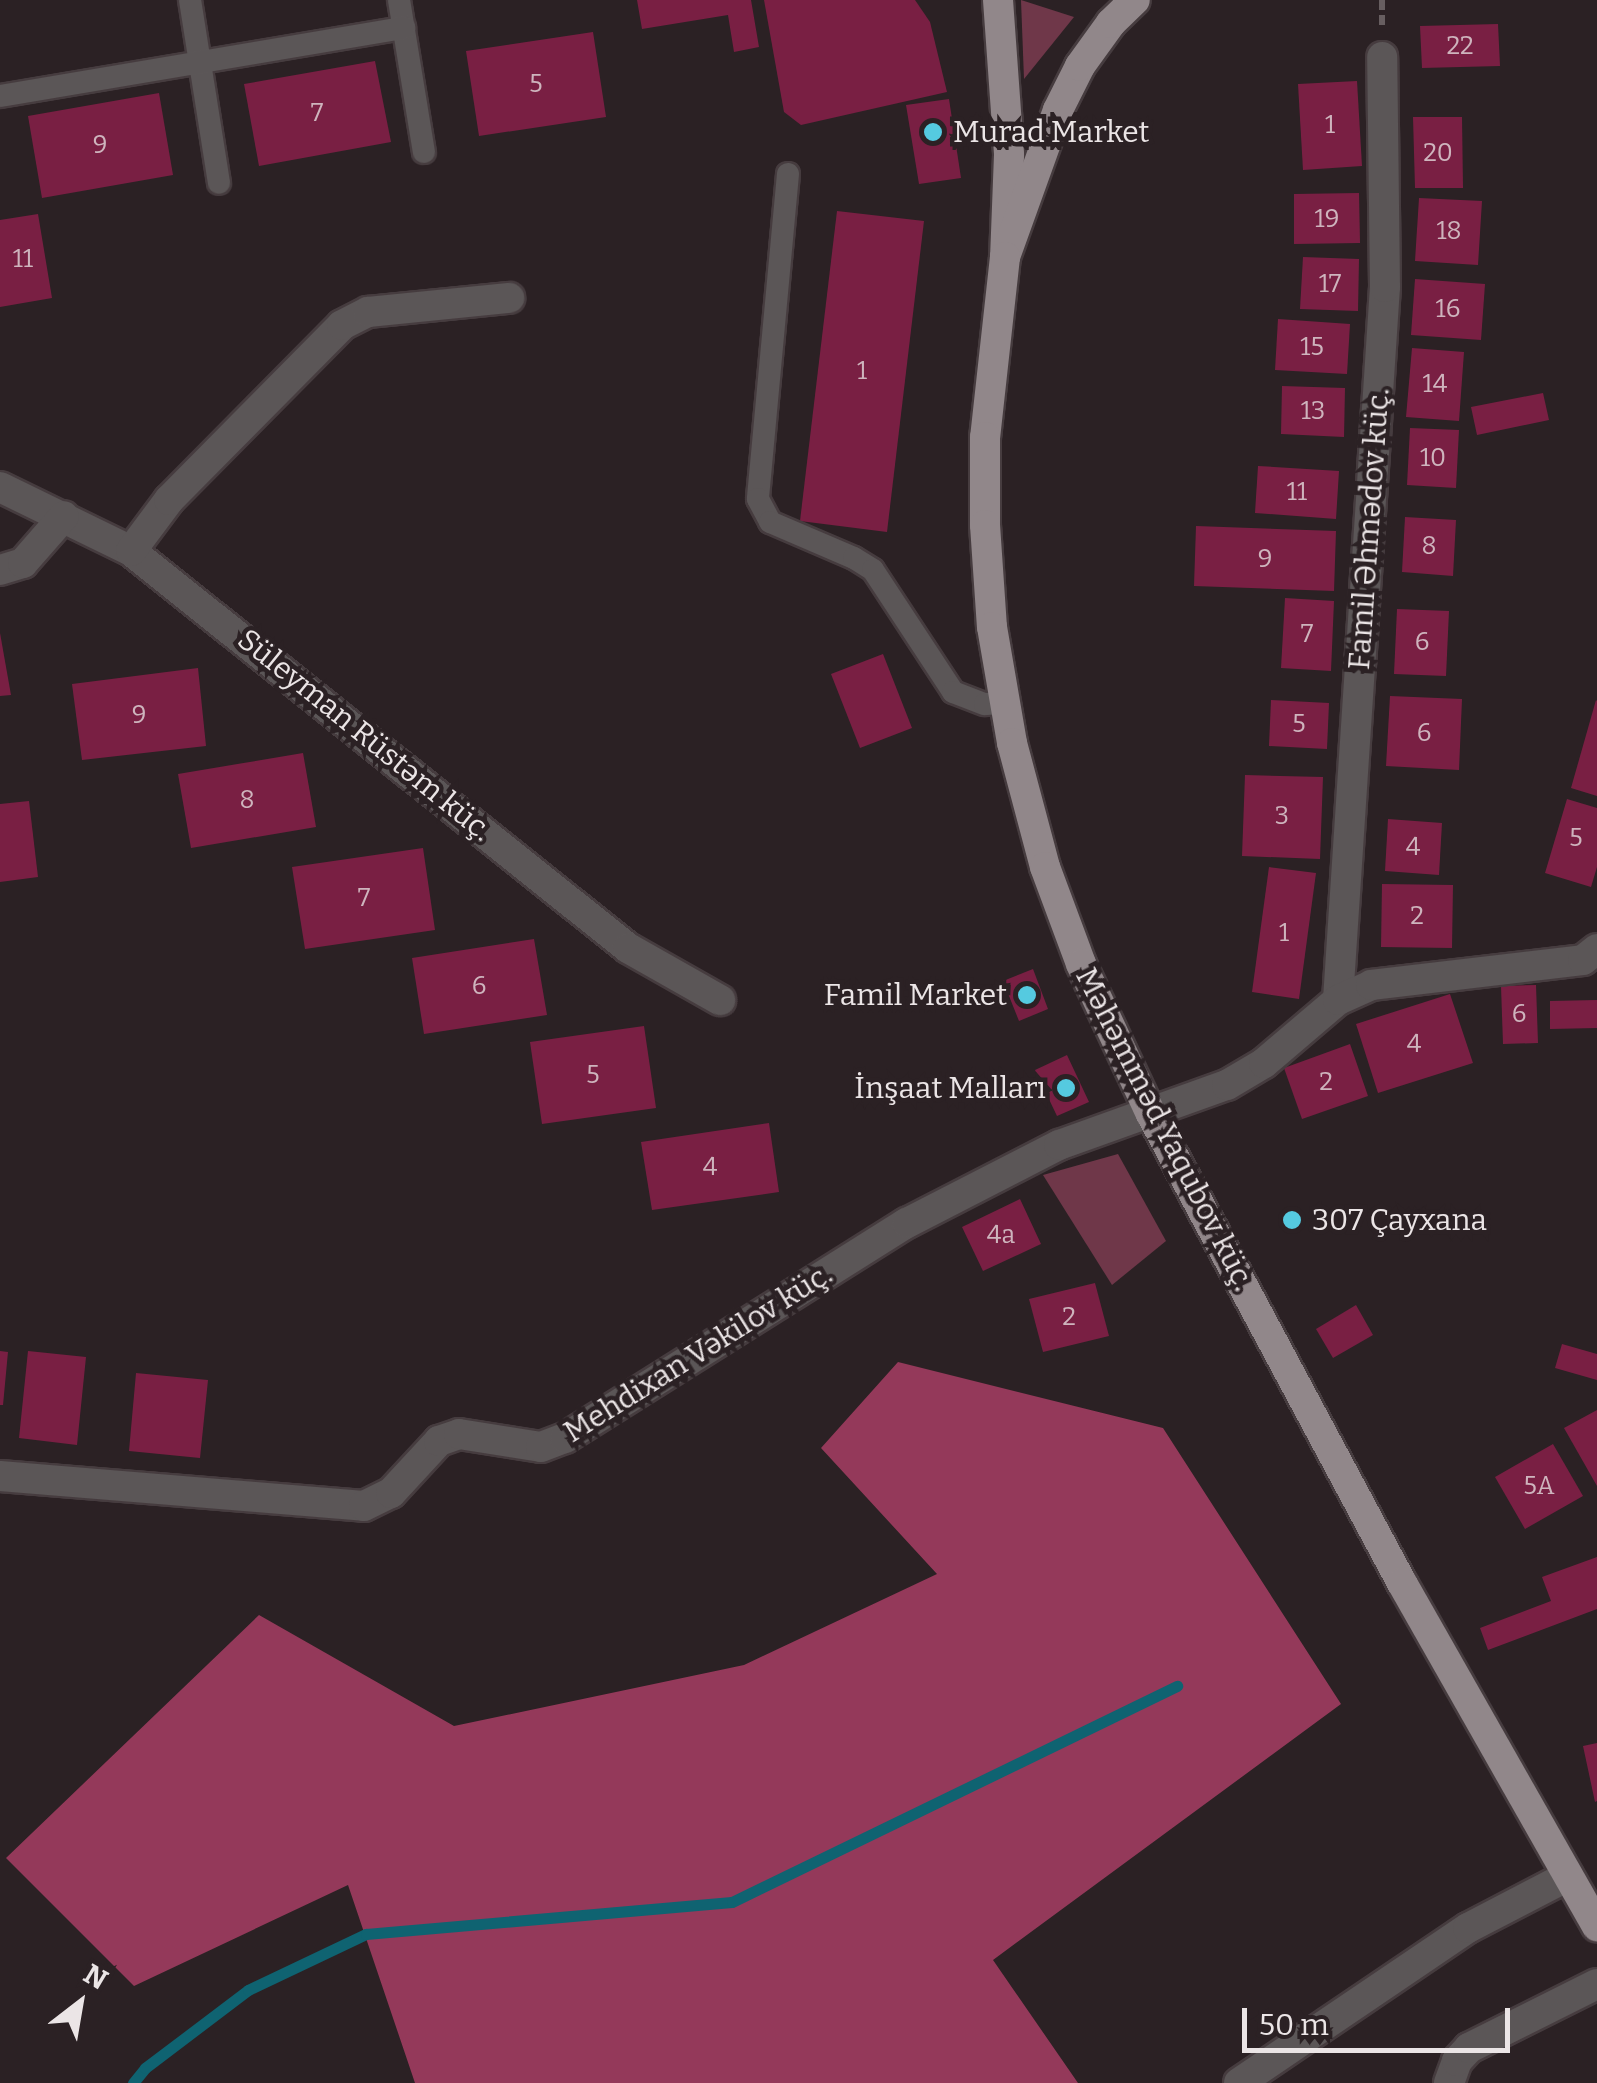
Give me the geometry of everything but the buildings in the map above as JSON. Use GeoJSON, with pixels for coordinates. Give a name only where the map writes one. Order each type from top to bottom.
{"type":"FeatureCollection","features":[{"type":"Feature","properties":{"kind":"main road"},"geometry":{"type":"LineString","coordinates":[[998,0],[1009,156],[1005,257]]}},
{"type":"Feature","properties":{"kind":"main road"},"geometry":{"type":"LineString","coordinates":[[1005,257],[1058,110],[1080,66],[1111,23],[1135,0]]}},
{"type":"Feature","properties":{"kind":"main road","name":"Məhəmməd Yaqubov küç."},"geometry":{"type":"LineString","coordinates":[[1005,257],[986,437],[985,525],[992,627],[1005,703],[1027,809],[1045,867],[1081,964],[1150,1114],[1402,1584],[1568,1876],[1595,1916]]}},
{"type":"Feature","properties":{"kind":"street","name":"Famil Əhmədov küç."},"geometry":{"type":"LineString","coordinates":[[1338,1000],[1385,286],[1382,57]]}},
{"type":"Feature","properties":{"kind":"street"},"geometry":{"type":"LineString","coordinates":[[131,550],[169,500],[342,326],[382,310],[509,298]]}},
{"type":"Feature","properties":{"kind":"street","name":"Süleyman Rüstəm küç."},"geometry":{"type":"LineString","coordinates":[[0,487],[131,550],[628,948],[720,1000]]}},
{"type":"Feature","properties":{"kind":"street"},"geometry":{"type":"LineString","coordinates":[[0,570],[24,563],[64,516]]}},
{"type":"Feature","properties":{"kind":"street"},"geometry":{"type":"LineString","coordinates":[[1338,1000],[1371,986],[1411,978],[1583,960],[1597,949]]}},
{"type":"Feature","properties":{"kind":"street","name":"Mehdixan Vəkilov küç."},"geometry":{"type":"LineString","coordinates":[[0,1476],[364,1506],[390,1494],[439,1441],[459,1434],[541,1447],[565,1438],[908,1223],[1060,1145],[1227,1086],[1264,1062],[1338,1000]]}},
{"type":"Feature","properties":{"kind":"street"},"geometry":{"type":"LineString","coordinates":[[1239,2083],[1468,1928],[1568,1876]]}},
{"type":"Feature","properties":{"kind":"street"},"geometry":{"type":"LineString","coordinates":[[1448,2083],[1457,2062],[1470,2048],[1597,1984]]}},
{"type":"Feature","properties":{"kind":"lane"},"geometry":{"type":"LineString","coordinates":[[190,0],[219,184]]}},
{"type":"Feature","properties":{"kind":"lane"},"geometry":{"type":"LineString","coordinates":[[399,0],[424,152]]}},
{"type":"Feature","properties":{"kind":"lane"},"geometry":{"type":"LineString","coordinates":[[0,96],[404,28]]}},
{"type":"Feature","properties":{"kind":"lane"},"geometry":{"type":"LineString","coordinates":[[788,174],[758,499],[770,522],[873,570],[953,692],[986,704],[1005,703]]}},
{"type":"Feature","properties":{"kind":"shaded area"},"geometry":{"type":"Polygon","coordinates":[[[1021,0],[1074,17],[1024,79],[1021,0]]]}},
{"type":"Feature","properties":{"kind":"shaded area"},"geometry":{"type":"Polygon","coordinates":[[[1118,1154],[1166,1241],[1112,1285],[1043,1175],[1118,1154]]]}},
{"type":"Feature","properties":{"kind":"shaded area"},"geometry":{"type":"Polygon","coordinates":[[[898,1362],[1163,1428],[1341,1704],[993,1960],[1078,2083],[415,2083],[348,1885],[134,1986],[6,1858],[259,1615],[454,1726],[744,1665],[937,1574],[821,1448],[898,1362]]]}},
{"type":"Feature","properties":{"kind":"waterway"},"geometry":{"type":"LineString","coordinates":[[133,2083],[145,2068],[248,1990],[366,1934],[732,1902],[1177,1686]]}},
{"type":"Feature","properties":{"kind":"place","name":"Murad Market"},"geometry":{"type":"Point","coordinates":[933,132]}},
{"type":"Feature","properties":{"kind":"place","name":"Famil Market"},"geometry":{"type":"Point","coordinates":[1027,995]}},
{"type":"Feature","properties":{"kind":"place","name":"İnşaat Malları"},"geometry":{"type":"Point","coordinates":[1066,1088]}},
{"type":"Feature","properties":{"kind":"place","name":"307 Çayxana"},"geometry":{"type":"Point","coordinates":[1292,1220]}}]}
